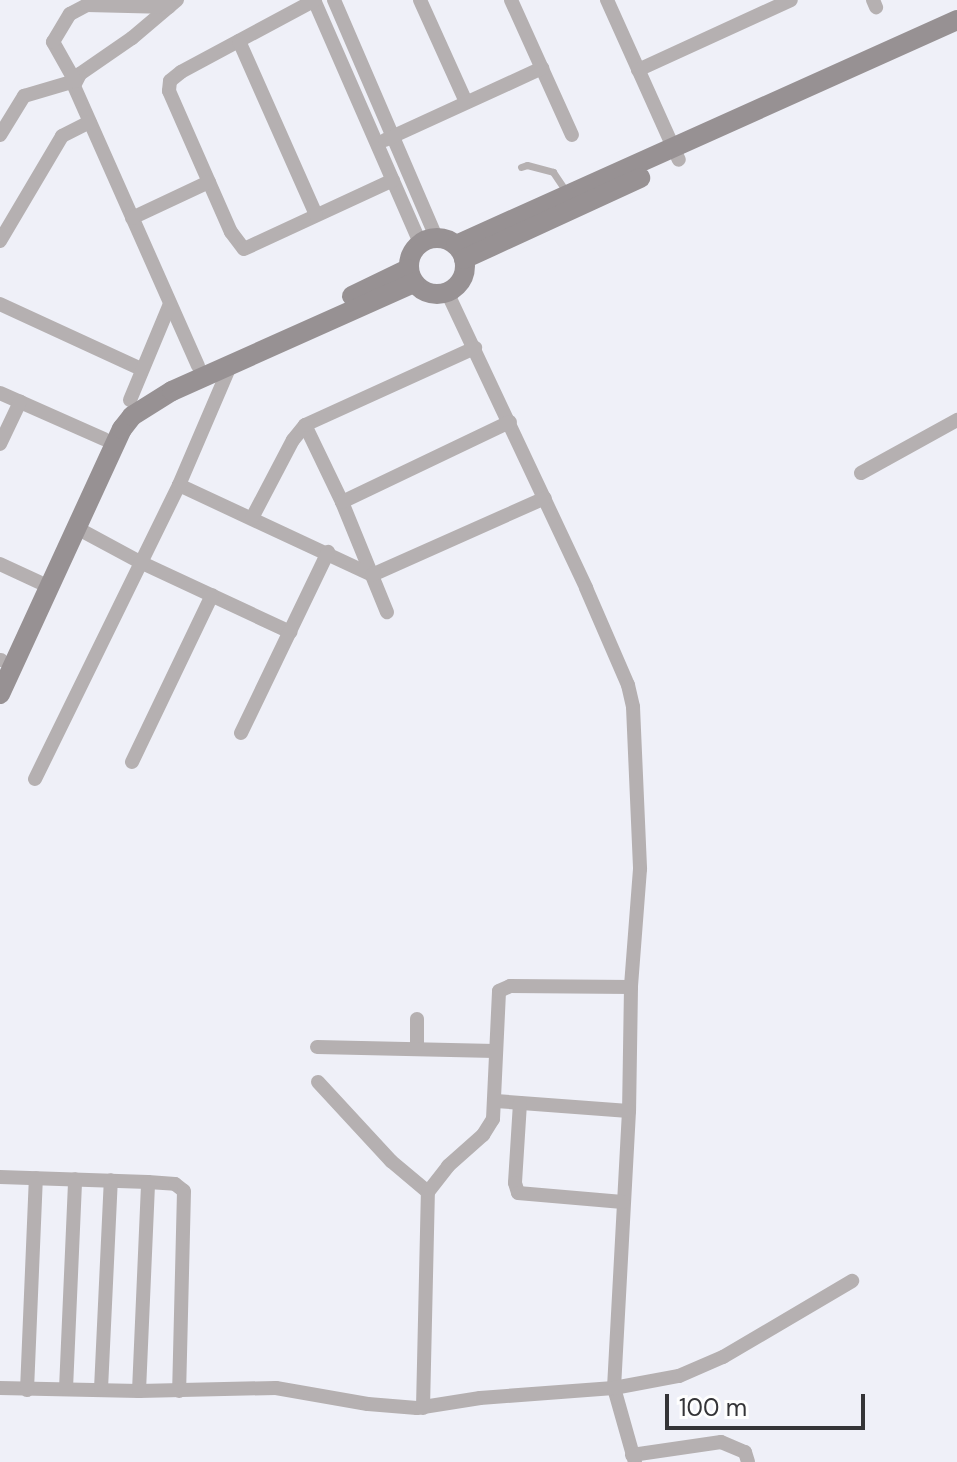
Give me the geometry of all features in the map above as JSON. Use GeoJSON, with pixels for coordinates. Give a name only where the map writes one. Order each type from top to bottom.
{"type":"FeatureCollection","features":[{"type":"Feature","properties":{"kind":"street"},"geometry":{"type":"LineString","coordinates":[[393,180],[244,249],[231,232],[168,87],[181,72],[314,0],[393,180],[428,240],[460,252],[870,67],[957,20]]}},
{"type":"Feature","properties":{"kind":"street"},"geometry":{"type":"LineString","coordinates":[[334,0],[393,137],[428,240]]}},
{"type":"Feature","properties":{"kind":"street"},"geometry":{"type":"LineString","coordinates":[[420,0],[466,102]]}},
{"type":"Feature","properties":{"kind":"street"},"geometry":{"type":"LineString","coordinates":[[511,0],[572,135]]}},
{"type":"Feature","properties":{"kind":"street"},"geometry":{"type":"LineString","coordinates":[[607,0],[676,154]]}},
{"type":"Feature","properties":{"kind":"street"},"geometry":{"type":"LineString","coordinates":[[638,70],[783,2]]}},
{"type":"Feature","properties":{"kind":"street"},"geometry":{"type":"LineString","coordinates":[[0,135],[24,96],[75,81],[173,3]]}},
{"type":"Feature","properties":{"kind":"street"},"geometry":{"type":"LineString","coordinates":[[173,3],[87,5],[70,14],[53,42],[75,81],[90,122],[198,366]]}},
{"type":"Feature","properties":{"kind":"street"},"geometry":{"type":"LineString","coordinates":[[870,67],[957,34]]}},
{"type":"Feature","properties":{"kind":"street"},"geometry":{"type":"LineString","coordinates":[[239,41],[316,215]]}},
{"type":"Feature","properties":{"kind":"street"},"geometry":{"type":"LineString","coordinates":[[377,144],[542,68]]}},
{"type":"Feature","properties":{"kind":"street"},"geometry":{"type":"LineString","coordinates":[[0,241],[62,136],[90,122]]}},
{"type":"Feature","properties":{"kind":"street"},"geometry":{"type":"LineString","coordinates":[[460,252],[568,195],[676,154]]}},
{"type":"Feature","properties":{"kind":"street"},"geometry":{"type":"LineString","coordinates":[[132,218],[209,182]]}},
{"type":"Feature","properties":{"kind":"street"},"geometry":{"type":"LineString","coordinates":[[428,240],[411,255],[411,276],[432,294],[447,292],[462,277],[460,252]]}},
{"type":"Feature","properties":{"kind":"street"},"geometry":{"type":"LineString","coordinates":[[0,661],[114,418],[198,366],[411,276]]}},
{"type":"Feature","properties":{"kind":"street"},"geometry":{"type":"LineString","coordinates":[[134,406],[230,366],[411,276]]}},
{"type":"Feature","properties":{"kind":"street"},"geometry":{"type":"LineString","coordinates":[[447,292],[545,498],[628,685],[633,707],[640,869],[631,987],[629,1111],[614,1388],[634,1458],[721,1442],[745,1452],[748,1462]]}},
{"type":"Feature","properties":{"kind":"street"},"geometry":{"type":"LineString","coordinates":[[0,304],[141,369]]}},
{"type":"Feature","properties":{"kind":"street"},"geometry":{"type":"LineString","coordinates":[[0,694],[75,527],[134,406],[141,369],[170,304]]}},
{"type":"Feature","properties":{"kind":"street"},"geometry":{"type":"LineString","coordinates":[[252,518],[293,440],[305,425],[475,348]]}},
{"type":"Feature","properties":{"kind":"street"},"geometry":{"type":"LineString","coordinates":[[35,779],[179,485],[230,366]]}},
{"type":"Feature","properties":{"kind":"street"},"geometry":{"type":"LineString","coordinates":[[0,393],[104,439]]}},
{"type":"Feature","properties":{"kind":"street"},"geometry":{"type":"LineString","coordinates":[[0,444],[20,402]]}},
{"type":"Feature","properties":{"kind":"street"},"geometry":{"type":"LineString","coordinates":[[861,473],[957,420]]}},
{"type":"Feature","properties":{"kind":"street"},"geometry":{"type":"LineString","coordinates":[[342,502],[510,422]]}},
{"type":"Feature","properties":{"kind":"street"},"geometry":{"type":"LineString","coordinates":[[305,425],[342,502],[387,612]]}},
{"type":"Feature","properties":{"kind":"street"},"geometry":{"type":"LineString","coordinates":[[179,485],[372,575]]}},
{"type":"Feature","properties":{"kind":"street"},"geometry":{"type":"LineString","coordinates":[[372,575],[545,498]]}},
{"type":"Feature","properties":{"kind":"street"},"geometry":{"type":"LineString","coordinates":[[75,527],[140,562],[290,632]]}},
{"type":"Feature","properties":{"kind":"street"},"geometry":{"type":"LineString","coordinates":[[241,733],[328,552]]}},
{"type":"Feature","properties":{"kind":"street"},"geometry":{"type":"LineString","coordinates":[[0,564],[39,582]]}},
{"type":"Feature","properties":{"kind":"street"},"geometry":{"type":"LineString","coordinates":[[132,762],[212,595]]}},
{"type":"Feature","properties":{"kind":"street"},"geometry":{"type":"LineString","coordinates":[[423,1408],[428,1192],[448,1166],[483,1135],[493,1119],[496,1101],[497,997],[504,987],[631,987]]}},
{"type":"Feature","properties":{"kind":"street"},"geometry":{"type":"LineString","coordinates":[[417,1019],[417,1049]]}},
{"type":"Feature","properties":{"kind":"street"},"geometry":{"type":"LineString","coordinates":[[317,1047],[495,1051]]}},
{"type":"Feature","properties":{"kind":"street"},"geometry":{"type":"LineString","coordinates":[[318,1082],[391,1161],[428,1192]]}},
{"type":"Feature","properties":{"kind":"street"},"geometry":{"type":"LineString","coordinates":[[496,1101],[629,1111]]}},
{"type":"Feature","properties":{"kind":"street"},"geometry":{"type":"LineString","coordinates":[[520,1103],[515,1183],[518,1193],[623,1202]]}},
{"type":"Feature","properties":{"kind":"street"},"geometry":{"type":"LineString","coordinates":[[0,1177],[175,1184],[185,1196],[179,1391]]}},
{"type":"Feature","properties":{"kind":"street"},"geometry":{"type":"LineString","coordinates":[[27,1390],[36,1178]]}},
{"type":"Feature","properties":{"kind":"street"},"geometry":{"type":"LineString","coordinates":[[66,1389],[75,1179]]}},
{"type":"Feature","properties":{"kind":"street"},"geometry":{"type":"LineString","coordinates":[[101,1389],[111,1180]]}},
{"type":"Feature","properties":{"kind":"street"},"geometry":{"type":"LineString","coordinates":[[139,1391],[148,1182]]}},
{"type":"Feature","properties":{"kind":"street"},"geometry":{"type":"LineString","coordinates":[[0,1388],[139,1391],[276,1388],[381,1406],[423,1408],[480,1398],[614,1388],[679,1376],[723,1357],[852,1281]]}},
{"type":"Feature","properties":{"kind":"lane"},"geometry":{"type":"LineString","coordinates":[[521,167],[527,165],[553,172],[568,195]]}}]}
